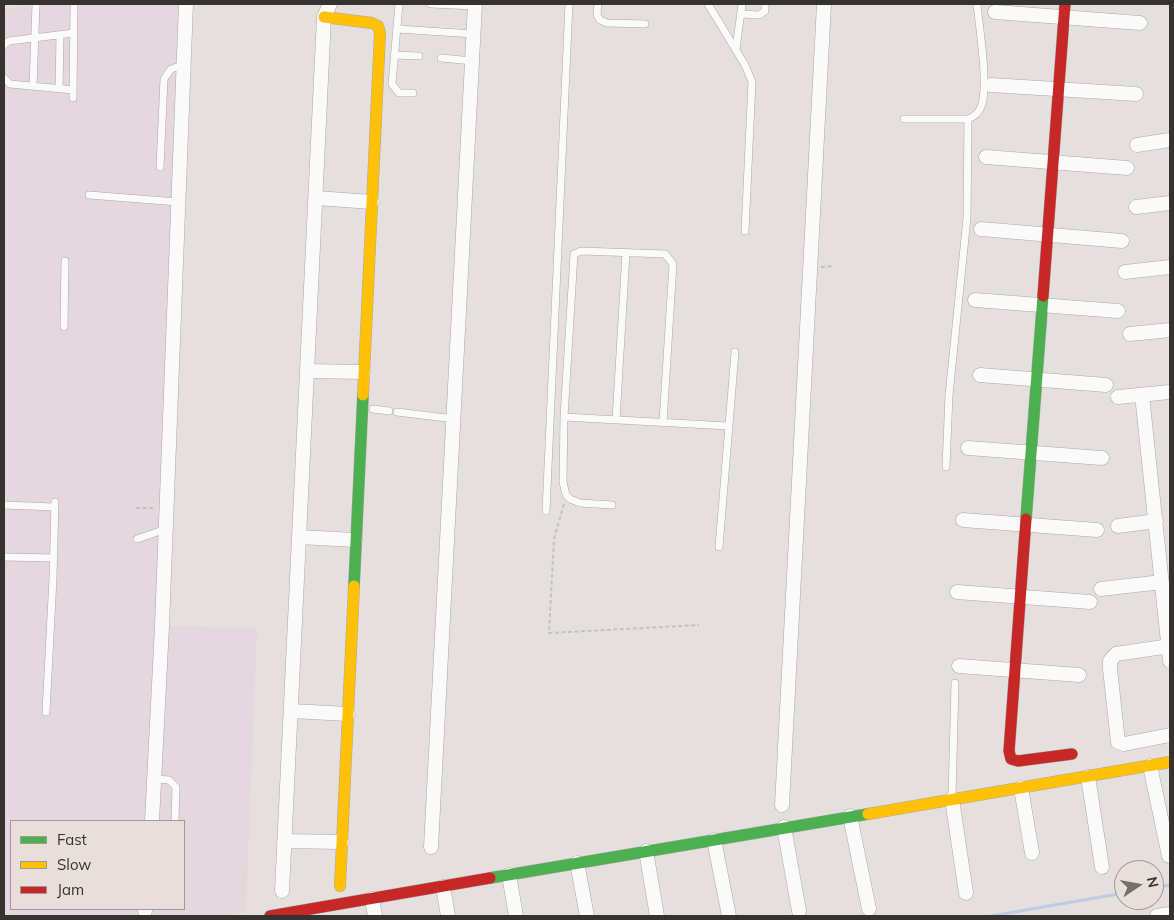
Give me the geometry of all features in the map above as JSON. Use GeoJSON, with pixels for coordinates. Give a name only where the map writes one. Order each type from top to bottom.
{"type":"FeatureCollection","features":[{"type":"Feature","properties":{"kind":"street"},"geometry":{"type":"LineString","coordinates":[[152,820],[156,779],[186,4]]}},
{"type":"Feature","properties":{"kind":"street"},"geometry":{"type":"LineString","coordinates":[[282,891],[324,17],[330,4]]}},
{"type":"Feature","properties":{"kind":"street"},"geometry":{"type":"LineString","coordinates":[[782,805],[824,4]]}},
{"type":"Feature","properties":{"kind":"street"},"geometry":{"type":"LineString","coordinates":[[1065,4],[1009,751],[1011,759],[1018,761],[1072,754]]}},
{"type":"Feature","properties":{"kind":"street"},"geometry":{"type":"LineString","coordinates":[[431,847],[455,419],[475,5]]}},
{"type":"Feature","properties":{"kind":"street"},"geometry":{"type":"LineString","coordinates":[[995,12],[1140,23]]}},
{"type":"Feature","properties":{"kind":"street"},"geometry":{"type":"LineString","coordinates":[[324,17],[372,23],[378,26],[380,33],[340,886]]}},
{"type":"Feature","properties":{"kind":"street"},"geometry":{"type":"LineString","coordinates":[[991,85],[1059,91],[1136,94]]}},
{"type":"Feature","properties":{"kind":"street"},"geometry":{"type":"LineString","coordinates":[[1137,145],[1170,140]]}},
{"type":"Feature","properties":{"kind":"street"},"geometry":{"type":"LineString","coordinates":[[986,157],[1127,168]]}},
{"type":"Feature","properties":{"kind":"street"},"geometry":{"type":"LineString","coordinates":[[316,198],[372,202]]}},
{"type":"Feature","properties":{"kind":"street"},"geometry":{"type":"LineString","coordinates":[[1136,207],[1170,203]]}},
{"type":"Feature","properties":{"kind":"street"},"geometry":{"type":"LineString","coordinates":[[981,228],[1048,236],[1122,241]]}},
{"type":"Feature","properties":{"kind":"street"},"geometry":{"type":"LineString","coordinates":[[1125,272],[1170,267]]}},
{"type":"Feature","properties":{"kind":"street"},"geometry":{"type":"LineString","coordinates":[[975,300],[1042,307],[1118,311]]}},
{"type":"Feature","properties":{"kind":"street"},"geometry":{"type":"LineString","coordinates":[[1130,334],[1170,330]]}},
{"type":"Feature","properties":{"kind":"street"},"geometry":{"type":"LineString","coordinates":[[307,371],[363,372]]}},
{"type":"Feature","properties":{"kind":"street"},"geometry":{"type":"LineString","coordinates":[[980,375],[1106,385]]}},
{"type":"Feature","properties":{"kind":"street"},"geometry":{"type":"LineString","coordinates":[[1118,397],[1170,392]]}},
{"type":"Feature","properties":{"kind":"street"},"geometry":{"type":"LineString","coordinates":[[1142,395],[1170,661]]}},
{"type":"Feature","properties":{"kind":"street"},"geometry":{"type":"LineString","coordinates":[[968,448],[1102,458]]}},
{"type":"Feature","properties":{"kind":"street"},"geometry":{"type":"LineString","coordinates":[[963,520],[1097,530]]}},
{"type":"Feature","properties":{"kind":"street"},"geometry":{"type":"LineString","coordinates":[[1118,526],[1156,521]]}},
{"type":"Feature","properties":{"kind":"street"},"geometry":{"type":"LineString","coordinates":[[299,537],[356,540]]}},
{"type":"Feature","properties":{"kind":"street"},"geometry":{"type":"LineString","coordinates":[[1101,589],[1162,582]]}},
{"type":"Feature","properties":{"kind":"street"},"geometry":{"type":"LineString","coordinates":[[957,592],[1090,602]]}},
{"type":"Feature","properties":{"kind":"street"},"geometry":{"type":"LineString","coordinates":[[1169,646],[1116,654],[1110,661],[1110,669],[1118,742],[1124,744],[1170,735]]}},
{"type":"Feature","properties":{"kind":"street"},"geometry":{"type":"LineString","coordinates":[[959,666],[1079,676]]}},
{"type":"Feature","properties":{"kind":"street"},"geometry":{"type":"LineString","coordinates":[[291,711],[348,714]]}},
{"type":"Feature","properties":{"kind":"street"},"geometry":{"type":"LineString","coordinates":[[270,916],[305,914],[372,899],[508,875],[1170,762]]}},
{"type":"Feature","properties":{"kind":"street"},"geometry":{"type":"LineString","coordinates":[[1150,766],[1169,856]]}},
{"type":"Feature","properties":{"kind":"street"},"geometry":{"type":"LineString","coordinates":[[1088,777],[1102,867]]}},
{"type":"Feature","properties":{"kind":"street"},"geometry":{"type":"LineString","coordinates":[[1021,788],[1032,853]]}},
{"type":"Feature","properties":{"kind":"street"},"geometry":{"type":"LineString","coordinates":[[952,799],[966,893]]}},
{"type":"Feature","properties":{"kind":"street"},"geometry":{"type":"LineString","coordinates":[[850,816],[869,909]]}},
{"type":"Feature","properties":{"kind":"street"},"geometry":{"type":"LineString","coordinates":[[784,827],[799,911]]}},
{"type":"Feature","properties":{"kind":"street"},"geometry":{"type":"LineString","coordinates":[[714,840],[729,916]]}},
{"type":"Feature","properties":{"kind":"street"},"geometry":{"type":"LineString","coordinates":[[284,841],[342,842]]}},
{"type":"Feature","properties":{"kind":"street"},"geometry":{"type":"LineString","coordinates":[[646,851],[658,916]]}},
{"type":"Feature","properties":{"kind":"street"},"geometry":{"type":"LineString","coordinates":[[577,863],[587,916]]}},
{"type":"Feature","properties":{"kind":"street"},"geometry":{"type":"LineString","coordinates":[[508,875],[516,916]]}},
{"type":"Feature","properties":{"kind":"street"},"geometry":{"type":"LineString","coordinates":[[443,887],[448,916]]}},
{"type":"Feature","properties":{"kind":"street"},"geometry":{"type":"LineString","coordinates":[[372,899],[375,916]]}},
{"type":"Feature","properties":{"kind":"street"},"geometry":{"type":"LineString","coordinates":[[1157,916],[1170,914]]}},
{"type":"Feature","properties":{"kind":"lane"},"geometry":{"type":"LineString","coordinates":[[73,98],[74,4]]}},
{"type":"Feature","properties":{"kind":"lane"},"geometry":{"type":"LineString","coordinates":[[399,4],[392,84],[399,93],[413,93]]}},
{"type":"Feature","properties":{"kind":"lane"},"geometry":{"type":"LineString","coordinates":[[431,4],[475,5]]}},
{"type":"Feature","properties":{"kind":"lane"},"geometry":{"type":"LineString","coordinates":[[546,512],[569,4]]}},
{"type":"Feature","properties":{"kind":"lane"},"geometry":{"type":"LineString","coordinates":[[598,4],[597,15],[600,20],[607,23],[645,24]]}},
{"type":"Feature","properties":{"kind":"lane"},"geometry":{"type":"LineString","coordinates":[[708,4],[750,73],[752,82],[745,231]]}},
{"type":"Feature","properties":{"kind":"lane"},"geometry":{"type":"LineString","coordinates":[[736,49],[742,4]]}},
{"type":"Feature","properties":{"kind":"lane"},"geometry":{"type":"LineString","coordinates":[[741,14],[759,15],[765,11],[765,4]]}},
{"type":"Feature","properties":{"kind":"lane"},"geometry":{"type":"LineString","coordinates":[[904,119],[968,119],[974,116],[980,109],[983,100],[977,4]]}},
{"type":"Feature","properties":{"kind":"lane"},"geometry":{"type":"LineString","coordinates":[[33,86],[36,5]]}},
{"type":"Feature","properties":{"kind":"lane"},"geometry":{"type":"LineString","coordinates":[[397,29],[474,34]]}},
{"type":"Feature","properties":{"kind":"lane"},"geometry":{"type":"LineString","coordinates":[[4,45],[9,41],[74,33]]}},
{"type":"Feature","properties":{"kind":"lane"},"geometry":{"type":"LineString","coordinates":[[59,88],[60,35]]}},
{"type":"Feature","properties":{"kind":"lane"},"geometry":{"type":"LineString","coordinates":[[394,55],[419,56]]}},
{"type":"Feature","properties":{"kind":"lane"},"geometry":{"type":"LineString","coordinates":[[441,58],[473,61]]}},
{"type":"Feature","properties":{"kind":"lane"},"geometry":{"type":"LineString","coordinates":[[160,167],[164,79],[171,69],[183,65]]}},
{"type":"Feature","properties":{"kind":"lane"},"geometry":{"type":"LineString","coordinates":[[4,78],[10,84],[73,90]]}},
{"type":"Feature","properties":{"kind":"lane"},"geometry":{"type":"LineString","coordinates":[[946,466],[948,394],[967,218],[968,119]]}},
{"type":"Feature","properties":{"kind":"lane"},"geometry":{"type":"LineString","coordinates":[[89,195],[178,202]]}},
{"type":"Feature","properties":{"kind":"lane"},"geometry":{"type":"LineString","coordinates":[[612,505],[580,503],[570,499],[566,495],[562,470],[574,254],[581,250],[665,254],[673,264],[663,422]]}},
{"type":"Feature","properties":{"kind":"lane"},"geometry":{"type":"LineString","coordinates":[[616,420],[626,253]]}},
{"type":"Feature","properties":{"kind":"lane"},"geometry":{"type":"LineString","coordinates":[[64,327],[65,261]]}},
{"type":"Feature","properties":{"kind":"lane"},"geometry":{"type":"LineString","coordinates":[[718,547],[735,352]]}},
{"type":"Feature","properties":{"kind":"lane"},"geometry":{"type":"LineString","coordinates":[[373,409],[455,419]]}},
{"type":"Feature","properties":{"kind":"lane"},"geometry":{"type":"LineString","coordinates":[[564,417],[728,426]]}},
{"type":"Feature","properties":{"kind":"lane"},"geometry":{"type":"LineString","coordinates":[[4,506],[55,505],[46,712]]}},
{"type":"Feature","properties":{"kind":"lane"},"geometry":{"type":"LineString","coordinates":[[137,539],[166,529]]}},
{"type":"Feature","properties":{"kind":"lane"},"geometry":{"type":"LineString","coordinates":[[4,557],[54,558]]}},
{"type":"Feature","properties":{"kind":"lane"},"geometry":{"type":"LineString","coordinates":[[952,799],[955,683]]}},
{"type":"Feature","properties":{"kind":"lane"},"geometry":{"type":"LineString","coordinates":[[156,779],[169,780],[176,787],[175,820]]}},
{"type":"Feature","properties":{"kind":"path"},"geometry":{"type":"LineString","coordinates":[[566,495],[554,539],[549,633],[699,625]]}},
{"type":"Feature","properties":{"kind":"path"},"geometry":{"type":"LineString","coordinates":[[136,508],[167,508]]}},
{"type":"Feature","properties":{"kind":"shaded area"},"geometry":{"type":"Polygon","coordinates":[[[48,4],[190,4],[163,626],[257,628],[246,912],[223,916],[4,916],[4,9],[48,4]]]}},
{"type":"Feature","properties":{"kind":"waterway"},"geometry":{"type":"LineString","coordinates":[[1164,886],[1170,885]]}},
{"type":"Feature","properties":{"kind":"waterway"},"geometry":{"type":"LineString","coordinates":[[991,916],[1114,895]]}},
{"type":"Feature","properties":{"kind":"traffic: fast"},"geometry":{"type":"LineString","coordinates":[[1026,519],[1043,296]]}},
{"type":"Feature","properties":{"kind":"traffic: fast"},"geometry":{"type":"LineString","coordinates":[[354,586],[363,395]]}},
{"type":"Feature","properties":{"kind":"traffic: fast"},"geometry":{"type":"LineString","coordinates":[[490,878],[868,814]]}},
{"type":"Feature","properties":{"kind":"traffic: slow"},"geometry":{"type":"LineString","coordinates":[[324,17],[372,23],[378,26],[380,33],[363,395]]}},
{"type":"Feature","properties":{"kind":"traffic: slow"},"geometry":{"type":"LineString","coordinates":[[340,886],[354,586]]}},
{"type":"Feature","properties":{"kind":"traffic: slow"},"geometry":{"type":"LineString","coordinates":[[868,814],[1170,762]]}},
{"type":"Feature","properties":{"kind":"traffic: jam"},"geometry":{"type":"LineString","coordinates":[[1043,296],[1065,4]]}},
{"type":"Feature","properties":{"kind":"traffic: jam"},"geometry":{"type":"LineString","coordinates":[[1026,519],[1009,751],[1011,759],[1018,761],[1072,754]]}},
{"type":"Feature","properties":{"kind":"traffic: jam"},"geometry":{"type":"LineString","coordinates":[[270,916],[490,878]]}}]}
